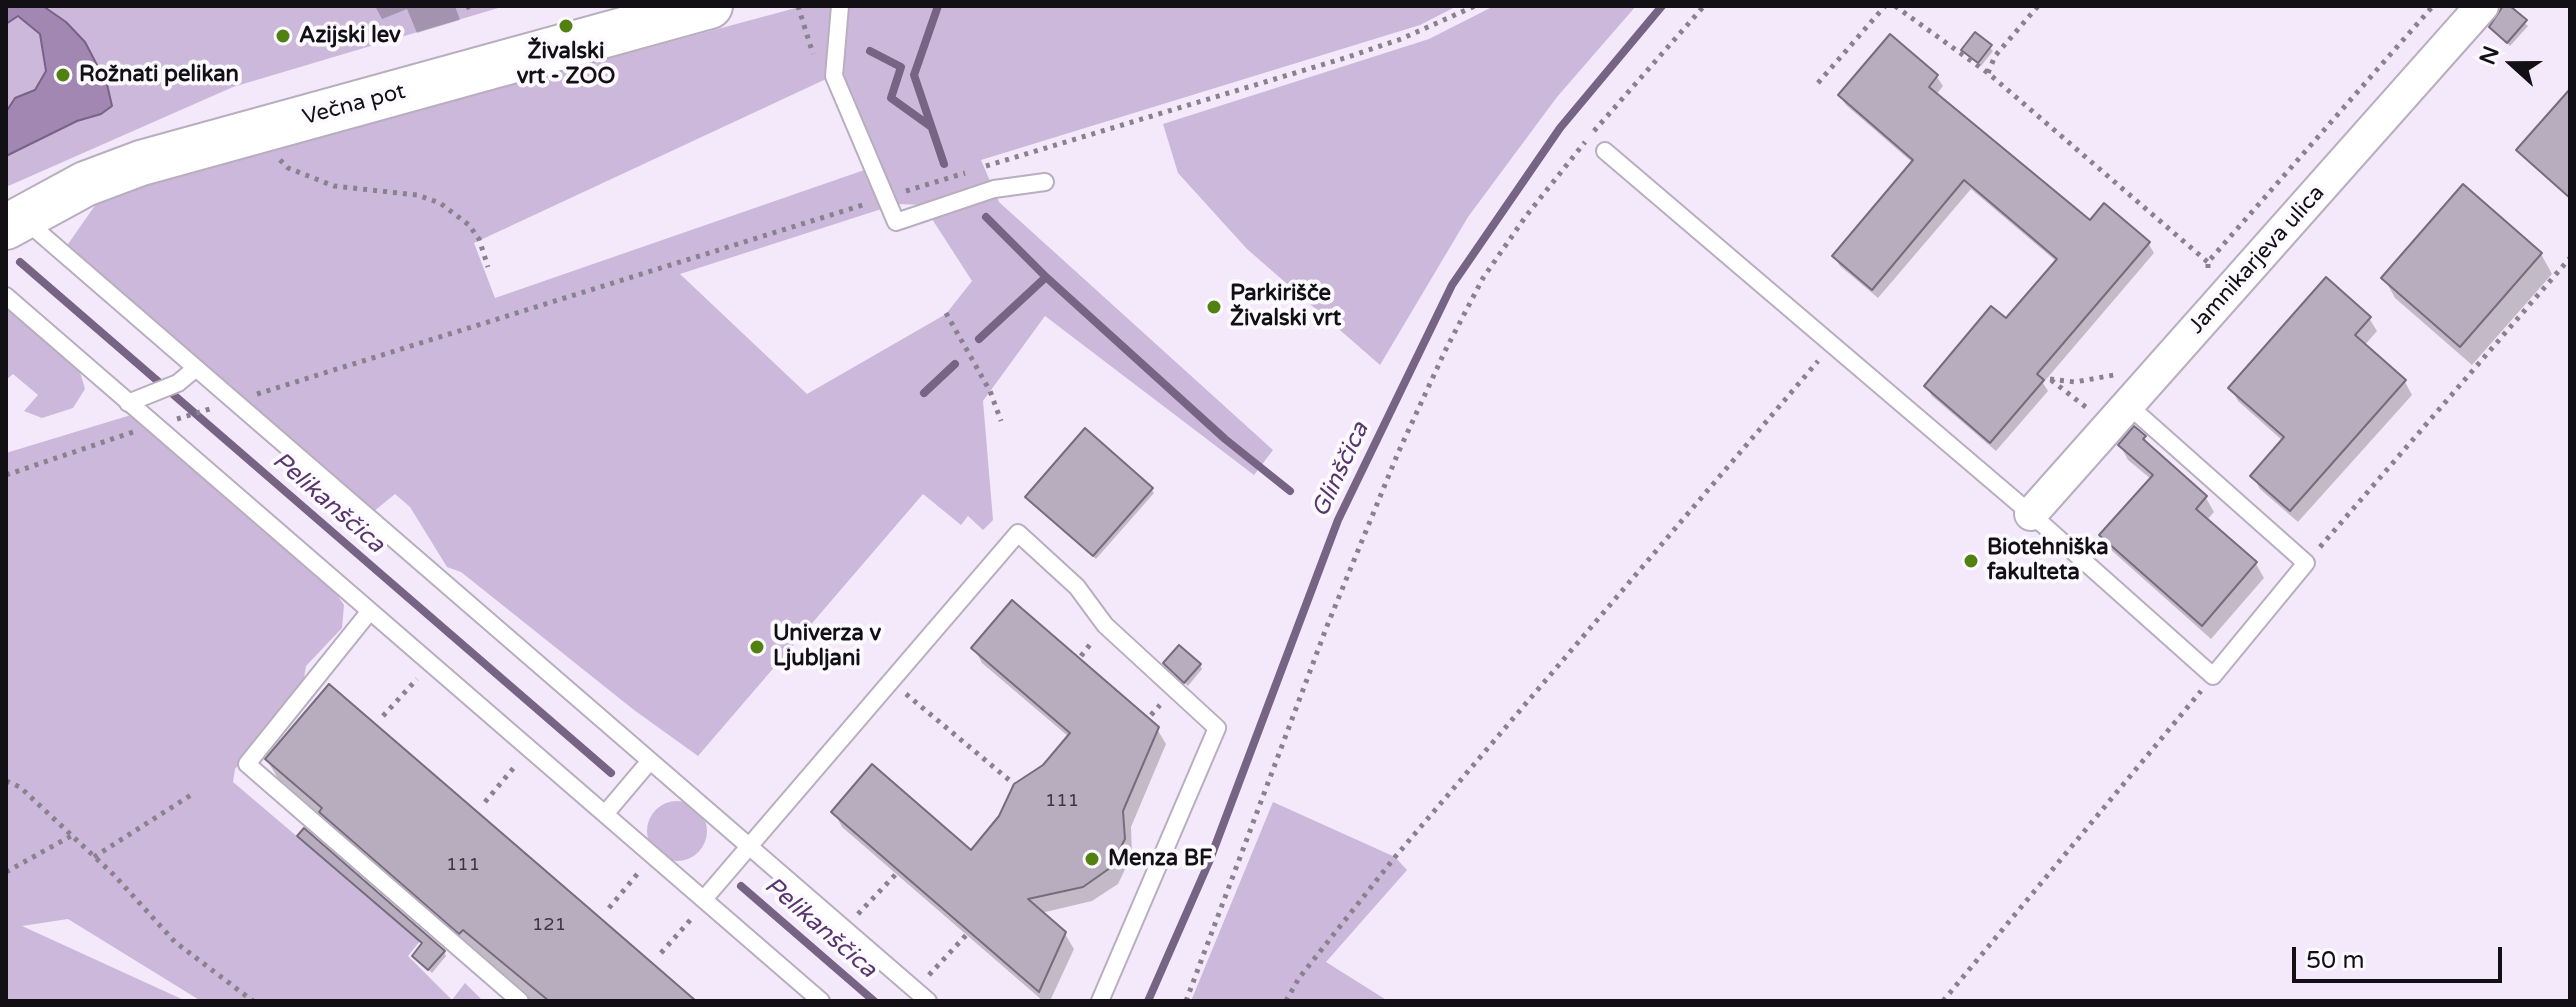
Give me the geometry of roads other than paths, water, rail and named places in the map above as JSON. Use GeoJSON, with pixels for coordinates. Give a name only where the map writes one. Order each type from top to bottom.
{"type":"FeatureCollection","features":[{"type":"Feature","properties":{"kind":"main road","name":"Večna pot"},"geometry":{"type":"LineString","coordinates":[[14,222],[100,178],[253,132],[710,6]]}},
{"type":"Feature","properties":{"kind":"street","name":"Jamnikarjeva ulica"},"geometry":{"type":"LineString","coordinates":[[2031,514],[2482,6]]}},
{"type":"Feature","properties":{"kind":"lane"},"geometry":{"type":"LineString","coordinates":[[840,6],[834,76],[896,222],[994,189],[1045,182]]}},
{"type":"Feature","properties":{"kind":"lane"},"geometry":{"type":"LineString","coordinates":[[1605,151],[2031,514],[2213,676],[2306,563],[2119,416]]}},
{"type":"Feature","properties":{"kind":"lane"},"geometry":{"type":"LineString","coordinates":[[14,222],[196,368],[227,404],[922,996]]}},
{"type":"Feature","properties":{"kind":"lane"},"geometry":{"type":"LineString","coordinates":[[6,296],[162,423],[370,611],[821,1001]]}},
{"type":"Feature","properties":{"kind":"lane"},"geometry":{"type":"LineString","coordinates":[[132,401],[178,383],[196,368]]}},
{"type":"Feature","properties":{"kind":"lane"},"geometry":{"type":"LineString","coordinates":[[704,899],[1018,533],[1077,587],[1105,625],[1217,728],[1100,1001]]}},
{"type":"Feature","properties":{"kind":"lane"},"geometry":{"type":"LineString","coordinates":[[370,611],[247,764],[520,1001]]}},
{"type":"Feature","properties":{"kind":"lane"},"geometry":{"type":"LineString","coordinates":[[605,814],[649,762]]}},
{"type":"Feature","properties":{"kind":"waterway"},"geometry":{"type":"LineString","coordinates":[[938,6],[914,75],[944,164]]}},
{"type":"Feature","properties":{"kind":"waterway","name":"Glinščica"},"geometry":{"type":"LineString","coordinates":[[1148,1001],[1209,862],[1338,520],[1452,285],[1560,128],[1662,6]]}},
{"type":"Feature","properties":{"kind":"waterway"},"geometry":{"type":"LineString","coordinates":[[870,51],[901,67],[891,98],[930,126]]}},
{"type":"Feature","properties":{"kind":"waterway"},"geometry":{"type":"LineString","coordinates":[[986,217],[1046,277],[1225,439],[1290,491]]}},
{"type":"Feature","properties":{"kind":"waterway","name":"Pelikanščica"},"geometry":{"type":"LineString","coordinates":[[20,262],[611,773]]}},
{"type":"Feature","properties":{"kind":"waterway"},"geometry":{"type":"LineString","coordinates":[[979,339],[1046,277]]}},
{"type":"Feature","properties":{"kind":"waterway"},"geometry":{"type":"LineString","coordinates":[[924,393],[955,364]]}},
{"type":"Feature","properties":{"kind":"waterway","name":"Pelikanščica"},"geometry":{"type":"LineString","coordinates":[[741,886],[874,1001]]}},
{"type":"Feature","properties":{"kind":"place","name":"Živalski vrt - ZOO"},"geometry":{"type":"Point","coordinates":[566,26]}},
{"type":"Feature","properties":{"kind":"place","name":"Azijski lev"},"geometry":{"type":"Point","coordinates":[283,36]}},
{"type":"Feature","properties":{"kind":"place","name":"Rožnati pelikan"},"geometry":{"type":"Point","coordinates":[63,75]}},
{"type":"Feature","properties":{"kind":"place","name":"Parkirišče Živalski vrt"},"geometry":{"type":"Point","coordinates":[1214,307]}},
{"type":"Feature","properties":{"kind":"place","name":"Biotehniška fakulteta"},"geometry":{"type":"Point","coordinates":[1971,561]}},
{"type":"Feature","properties":{"kind":"place","name":"Univerza v Ljubljani"},"geometry":{"type":"Point","coordinates":[757,647]}},
{"type":"Feature","properties":{"kind":"place","name":"Menza BF"},"geometry":{"type":"Point","coordinates":[1092,859]}}]}
